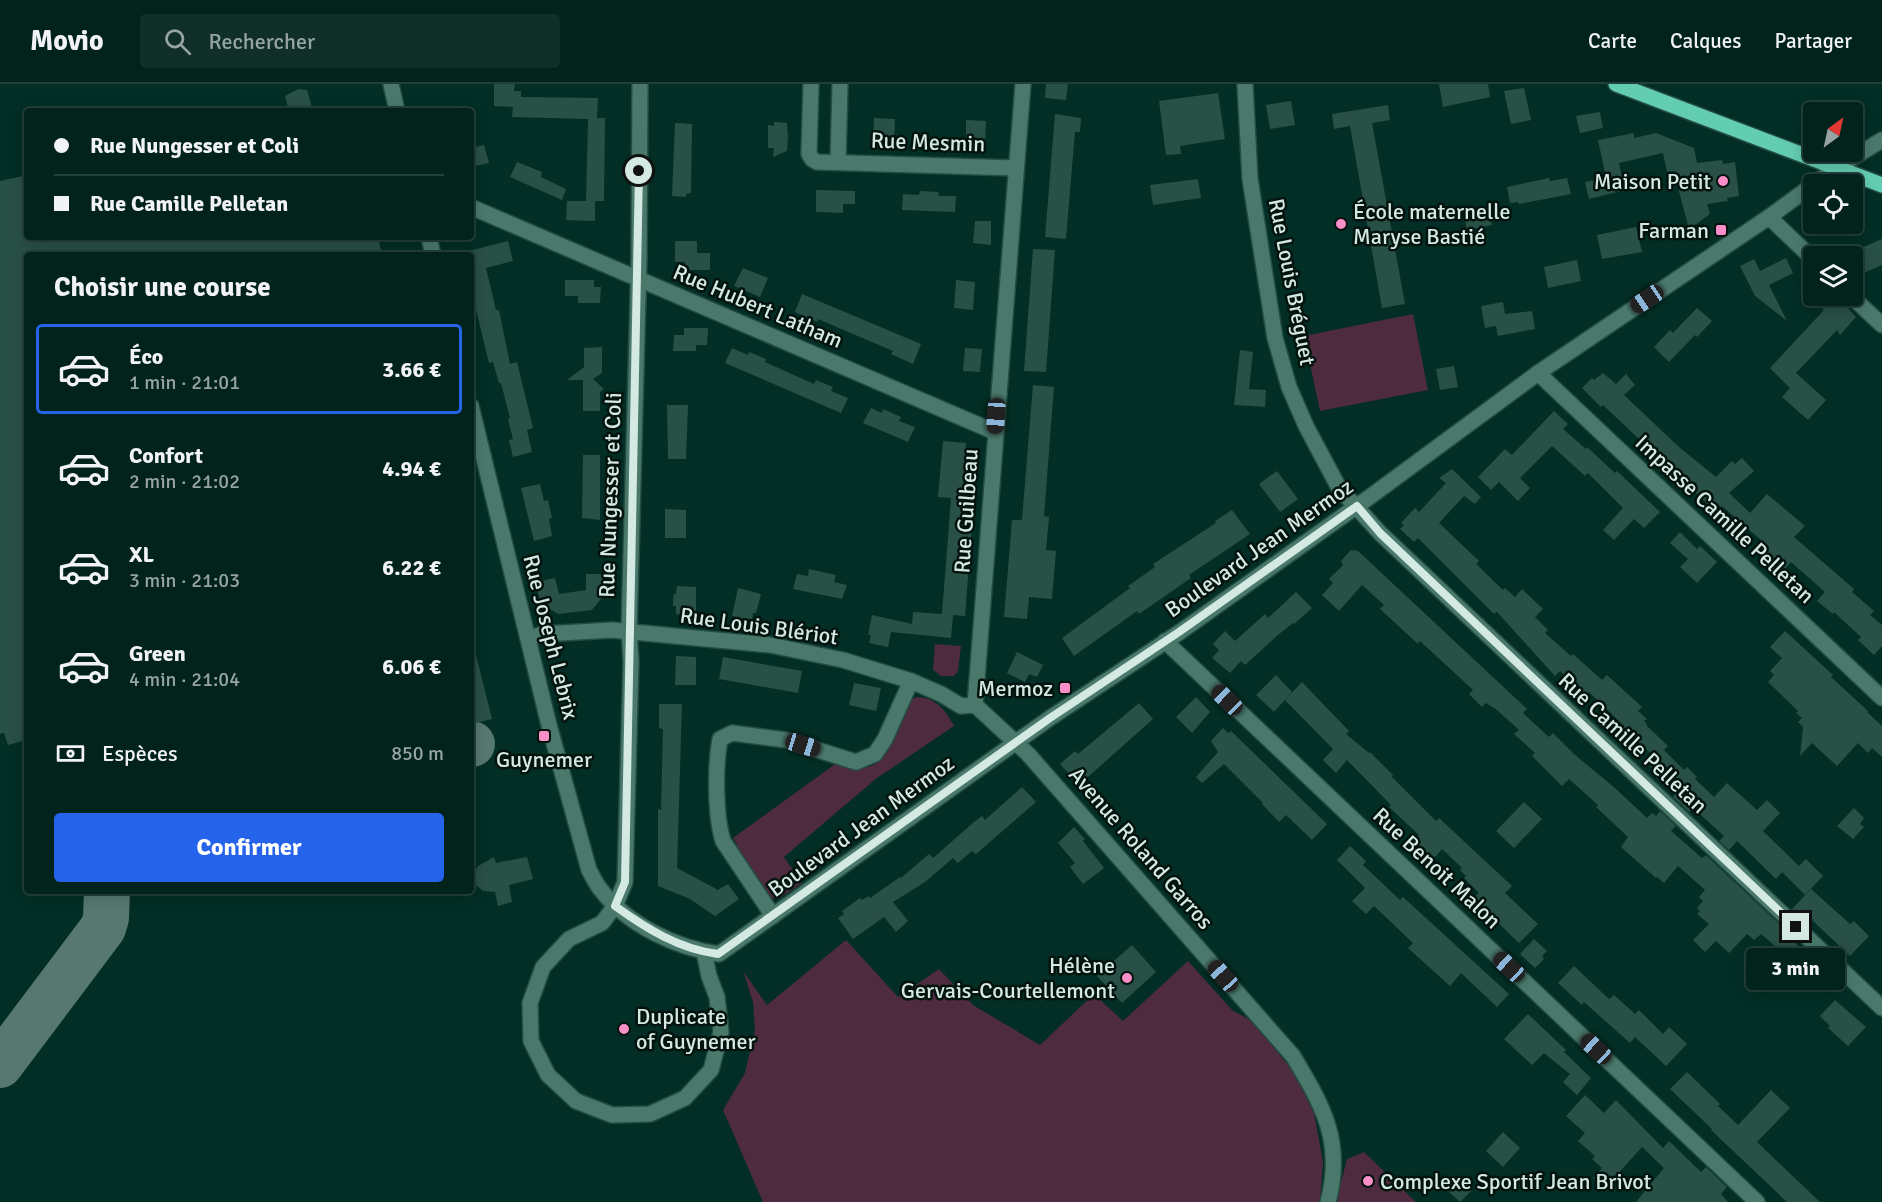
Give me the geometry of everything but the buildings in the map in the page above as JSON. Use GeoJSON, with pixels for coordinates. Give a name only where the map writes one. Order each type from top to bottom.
{"type":"FeatureCollection","features":[{"type":"Feature","properties":{"kind":"main road"},"geometry":{"type":"LineString","coordinates":[[1616,84],[1882,185]]}},
{"type":"Feature","properties":{"kind":"street"},"geometry":{"type":"LineString","coordinates":[[391,84],[397,108]]}},
{"type":"Feature","properties":{"kind":"street","name":"Rue Nungesser et Coli"},"geometry":{"type":"LineString","coordinates":[[615,906],[625,882],[631,661],[628,631],[638,279],[640,84]]}},
{"type":"Feature","properties":{"kind":"street","name":"Rue Mesmin"},"geometry":{"type":"LineString","coordinates":[[811,84],[809,154],[818,162],[1016,168]]}},
{"type":"Feature","properties":{"kind":"street","name":"Rue Mesmin"},"geometry":{"type":"LineString","coordinates":[[838,162],[840,84]]}},
{"type":"Feature","properties":{"kind":"street","name":"Rue Guilbeau"},"geometry":{"type":"LineString","coordinates":[[975,705],[1023,84]]}},
{"type":"Feature","properties":{"kind":"street","name":"Rue Louis Bréguet"},"geometry":{"type":"LineString","coordinates":[[1245,84],[1250,179],[1275,338],[1289,387],[1306,426],[1339,488],[1357,506]]}},
{"type":"Feature","properties":{"kind":"street","name":"Boulevard Jean Mermoz"},"geometry":{"type":"LineString","coordinates":[[704,952],[718,954],[1357,506],[1538,373],[1768,218],[1836,168],[1882,140]]}},
{"type":"Feature","properties":{"kind":"street","name":"Rue Hubert Latham"},"geometry":{"type":"LineString","coordinates":[[474,208],[995,432]]}},
{"type":"Feature","properties":{"kind":"street"},"geometry":{"type":"LineString","coordinates":[[1768,218],[1803,250]]}},
{"type":"Feature","properties":{"kind":"street"},"geometry":{"type":"LineString","coordinates":[[1862,306],[1882,325]]}},
{"type":"Feature","properties":{"kind":"street","name":"Impasse Camille Pelletan"},"geometry":{"type":"LineString","coordinates":[[1538,373],[1882,698]]}},
{"type":"Feature","properties":{"kind":"street","name":"Rue Joseph Lebrix"},"geometry":{"type":"LineString","coordinates":[[474,418],[549,724],[589,870],[600,889],[615,906]]}},
{"type":"Feature","properties":{"kind":"street","name":"Rue Camille Pelletan"},"geometry":{"type":"LineString","coordinates":[[1357,506],[1405,557],[1882,1008]]}},
{"type":"Feature","properties":{"kind":"street","name":"Rue Louis Blériot"},"geometry":{"type":"LineString","coordinates":[[529,638],[544,634],[628,631],[727,640],[807,651],[911,681],[961,706],[975,705]]}},
{"type":"Feature","properties":{"kind":"street","name":"Rue Benoit Malon"},"geometry":{"type":"LineString","coordinates":[[1165,641],[1757,1202]]}},
{"type":"Feature","properties":{"kind":"street"},"geometry":{"type":"LineString","coordinates":[[773,916],[723,841],[719,829],[717,755],[720,739],[732,733],[786,740],[856,762],[875,754],[885,739],[911,681]]}},
{"type":"Feature","properties":{"kind":"street"},"geometry":{"type":"LineString","coordinates":[[975,705],[1016,743]]}},
{"type":"Feature","properties":{"kind":"street","name":"Avenue Roland Garros"},"geometry":{"type":"LineString","coordinates":[[1016,743],[1293,1056],[1318,1097],[1333,1142],[1332,1186],[1328,1202]]}},
{"type":"Feature","properties":{"kind":"street"},"geometry":{"type":"LineString","coordinates":[[615,906],[661,936],[704,952],[709,976],[717,997],[721,1032],[711,1070],[685,1098],[650,1114],[612,1115],[576,1101],[548,1076],[531,1041],[530,1003],[543,967],[569,939],[602,923],[615,906]]}},
{"type":"Feature","properties":{"kind":"shaded area"},"geometry":{"type":"Polygon","coordinates":[[[1413,314],[1428,390],[1320,411],[1304,336],[1413,314]]]}},
{"type":"Feature","properties":{"kind":"shaded area"},"geometry":{"type":"Polygon","coordinates":[[[935,644],[961,646],[958,671],[954,676],[941,676],[933,670],[935,644]]]}},
{"type":"Feature","properties":{"kind":"shaded area"},"geometry":{"type":"Polygon","coordinates":[[[916,697],[934,702],[954,726],[877,778],[784,857],[802,883],[778,899],[771,898],[734,848],[737,845],[733,838],[838,762],[862,768],[878,762],[883,757],[907,703],[916,697]]]}},
{"type":"Feature","properties":{"kind":"shaded area"},"geometry":{"type":"Polygon","coordinates":[[[846,940],[898,997],[939,969],[973,1005],[1040,1045],[1094,994],[1123,1021],[1188,961],[1233,1011],[1251,1020],[1293,1071],[1314,1113],[1323,1162],[1320,1202],[763,1202],[723,1110],[745,1073],[755,1030],[753,1002],[743,971],[767,1005],[846,940]]]}},
{"type":"Feature","properties":{"kind":"shaded area","name":"Complexe Sportif Jean Brivot"},"geometry":{"type":"Polygon","coordinates":[[[1364,1152],[1416,1202],[1336,1202],[1347,1159],[1364,1152]]]}},
{"type":"Feature","properties":{"kind":"taxiway"},"geometry":{"type":"LineString","coordinates":[[0,1065],[103,928],[106,918],[107,894]]}},
{"type":"Feature","properties":{"kind":"place","name":"Maison Petit"},"geometry":{"type":"Point","coordinates":[1723,181]}},
{"type":"Feature","properties":{"kind":"place","name":"École maternelle Maryse Bastié"},"geometry":{"type":"Point","coordinates":[1341,224]}},
{"type":"Feature","properties":{"kind":"place","name":"Farman"},"geometry":{"type":"Point","coordinates":[1721,230]}},
{"type":"Feature","properties":{"kind":"place","name":"Mermoz"},"geometry":{"type":"Point","coordinates":[1065,688]}},
{"type":"Feature","properties":{"kind":"place","name":"Guynemer"},"geometry":{"type":"Point","coordinates":[544,736]}},
{"type":"Feature","properties":{"kind":"place","name":"Hélène Gervais-Courtellemont"},"geometry":{"type":"Point","coordinates":[1127,978]}},
{"type":"Feature","properties":{"kind":"place","name":"Duplicate of Guynemer"},"geometry":{"type":"Point","coordinates":[624,1029]}},
{"type":"Feature","properties":{"kind":"place","name":"Complexe Sportif Jean Brivot"},"geometry":{"type":"Point","coordinates":[1368,1181]}},
{"type":"Feature","properties":{"kind":"route"},"geometry":{"type":"LineString","coordinates":[[639,171],[638,313],[628,631],[631,661],[625,882],[615,906],[637,922],[684,946],[718,954],[1050,718],[1179,632],[1357,506],[1380,533],[1796,927]]}}]}
